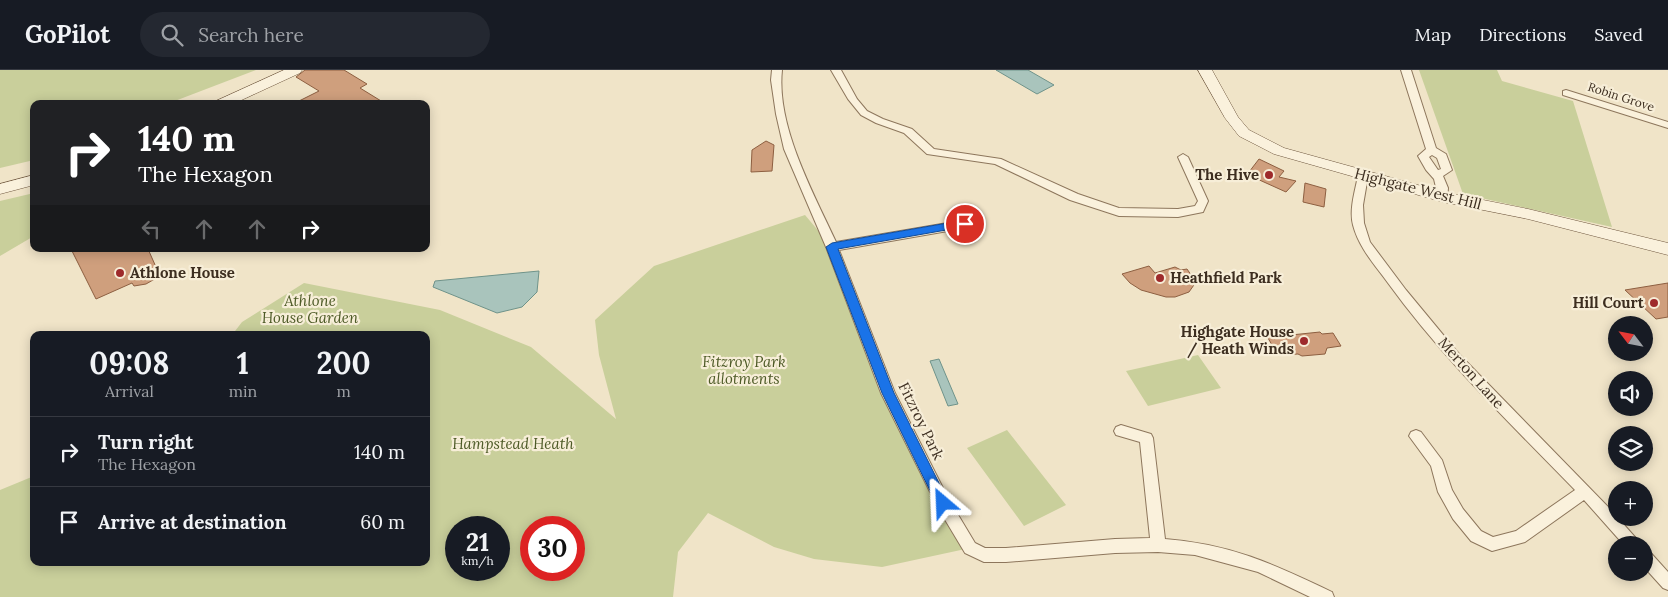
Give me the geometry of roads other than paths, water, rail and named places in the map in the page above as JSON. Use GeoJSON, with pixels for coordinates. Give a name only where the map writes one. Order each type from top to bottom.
{"type":"FeatureCollection","features":[{"type":"Feature","properties":{"kind":"street"},"geometry":{"type":"LineString","coordinates":[[230,100],[294,70]]}},
{"type":"Feature","properties":{"kind":"street","name":"Fitzroy Park"},"geometry":{"type":"LineString","coordinates":[[777,70],[781,114],[789,149],[832,247],[888,393],[943,503],[970,548],[984,555],[1006,555],[1115,546],[1158,546],[1218,553],[1261,566],[1326,597]]}},
{"type":"Feature","properties":{"kind":"street"},"geometry":{"type":"LineString","coordinates":[[836,70],[858,107],[864,113],[910,132],[922,140],[925,148],[931,152],[997,161],[1102,208],[1119,212],[1152,214],[1178,214],[1199,209],[1203,201],[1183,157]]}},
{"type":"Feature","properties":{"kind":"street","name":"Highgate West Hill"},"geometry":{"type":"LineString","coordinates":[[1205,70],[1232,118],[1244,133],[1278,151],[1444,197],[1537,216],[1668,250]]}},
{"type":"Feature","properties":{"kind":"street"},"geometry":{"type":"LineString","coordinates":[[1406,70],[1431,150],[1423,156],[1427,166],[1438,174],[1443,183],[1444,197]]}},
{"type":"Feature","properties":{"kind":"street","name":"Robin Grove"},"geometry":{"type":"LineString","coordinates":[[1566,93],[1668,126]]}},
{"type":"Feature","properties":{"kind":"street","name":"Merton Lane"},"geometry":{"type":"LineString","coordinates":[[1363,176],[1358,205],[1358,223],[1364,242],[1402,293],[1454,357],[1626,536]]}},
{"type":"Feature","properties":{"kind":"street"},"geometry":{"type":"LineString","coordinates":[[0,189],[30,181]]}},
{"type":"Feature","properties":{"kind":"street"},"geometry":{"type":"LineString","coordinates":[[832,247],[965,224]]}},
{"type":"Feature","properties":{"kind":"street"},"geometry":{"type":"LineString","coordinates":[[1121,431],[1146,438],[1158,546]]}},
{"type":"Feature","properties":{"kind":"street"},"geometry":{"type":"LineString","coordinates":[[1416,436],[1437,464],[1445,492],[1458,514],[1476,536],[1492,544],[1520,536],[1585,492]]}},
{"type":"Feature","properties":{"kind":"street"},"geometry":{"type":"LineString","coordinates":[[1653,566],[1668,583]]}},
{"type":"Feature","properties":{"kind":"water"},"geometry":{"type":"Polygon","coordinates":[[[996,70],[1028,70],[1054,85],[1037,94],[996,70]]]}},
{"type":"Feature","properties":{"kind":"water"},"geometry":{"type":"Polygon","coordinates":[[[539,271],[537,292],[522,307],[497,313],[433,287],[435,281],[539,271]]]}},
{"type":"Feature","properties":{"kind":"water"},"geometry":{"type":"Polygon","coordinates":[[[939,359],[958,404],[948,406],[930,361],[939,359]]]}},
{"type":"Feature","properties":{"kind":"place","name":"The Hive"},"geometry":{"type":"Point","coordinates":[1269,175]}},
{"type":"Feature","properties":{"kind":"place","name":"Athlone House"},"geometry":{"type":"Point","coordinates":[120,273]}},
{"type":"Feature","properties":{"kind":"place","name":"Heathfield Park"},"geometry":{"type":"Point","coordinates":[1160,278]}},
{"type":"Feature","properties":{"kind":"place","name":"Hill Court"},"geometry":{"type":"Point","coordinates":[1654,303]}},
{"type":"Feature","properties":{"kind":"place","name":"Highgate House / Heath Winds"},"geometry":{"type":"Point","coordinates":[1304,341]}},
{"type":"Feature","properties":{"kind":"park label","name":"Athlone House Garden"},"geometry":{"type":"Point","coordinates":[310,310]}},
{"type":"Feature","properties":{"kind":"park label","name":"Fitzroy Park allotments"},"geometry":{"type":"Point","coordinates":[744,370]}},
{"type":"Feature","properties":{"kind":"park label","name":"Hampstead Heath"},"geometry":{"type":"Point","coordinates":[513,444]}}]}
